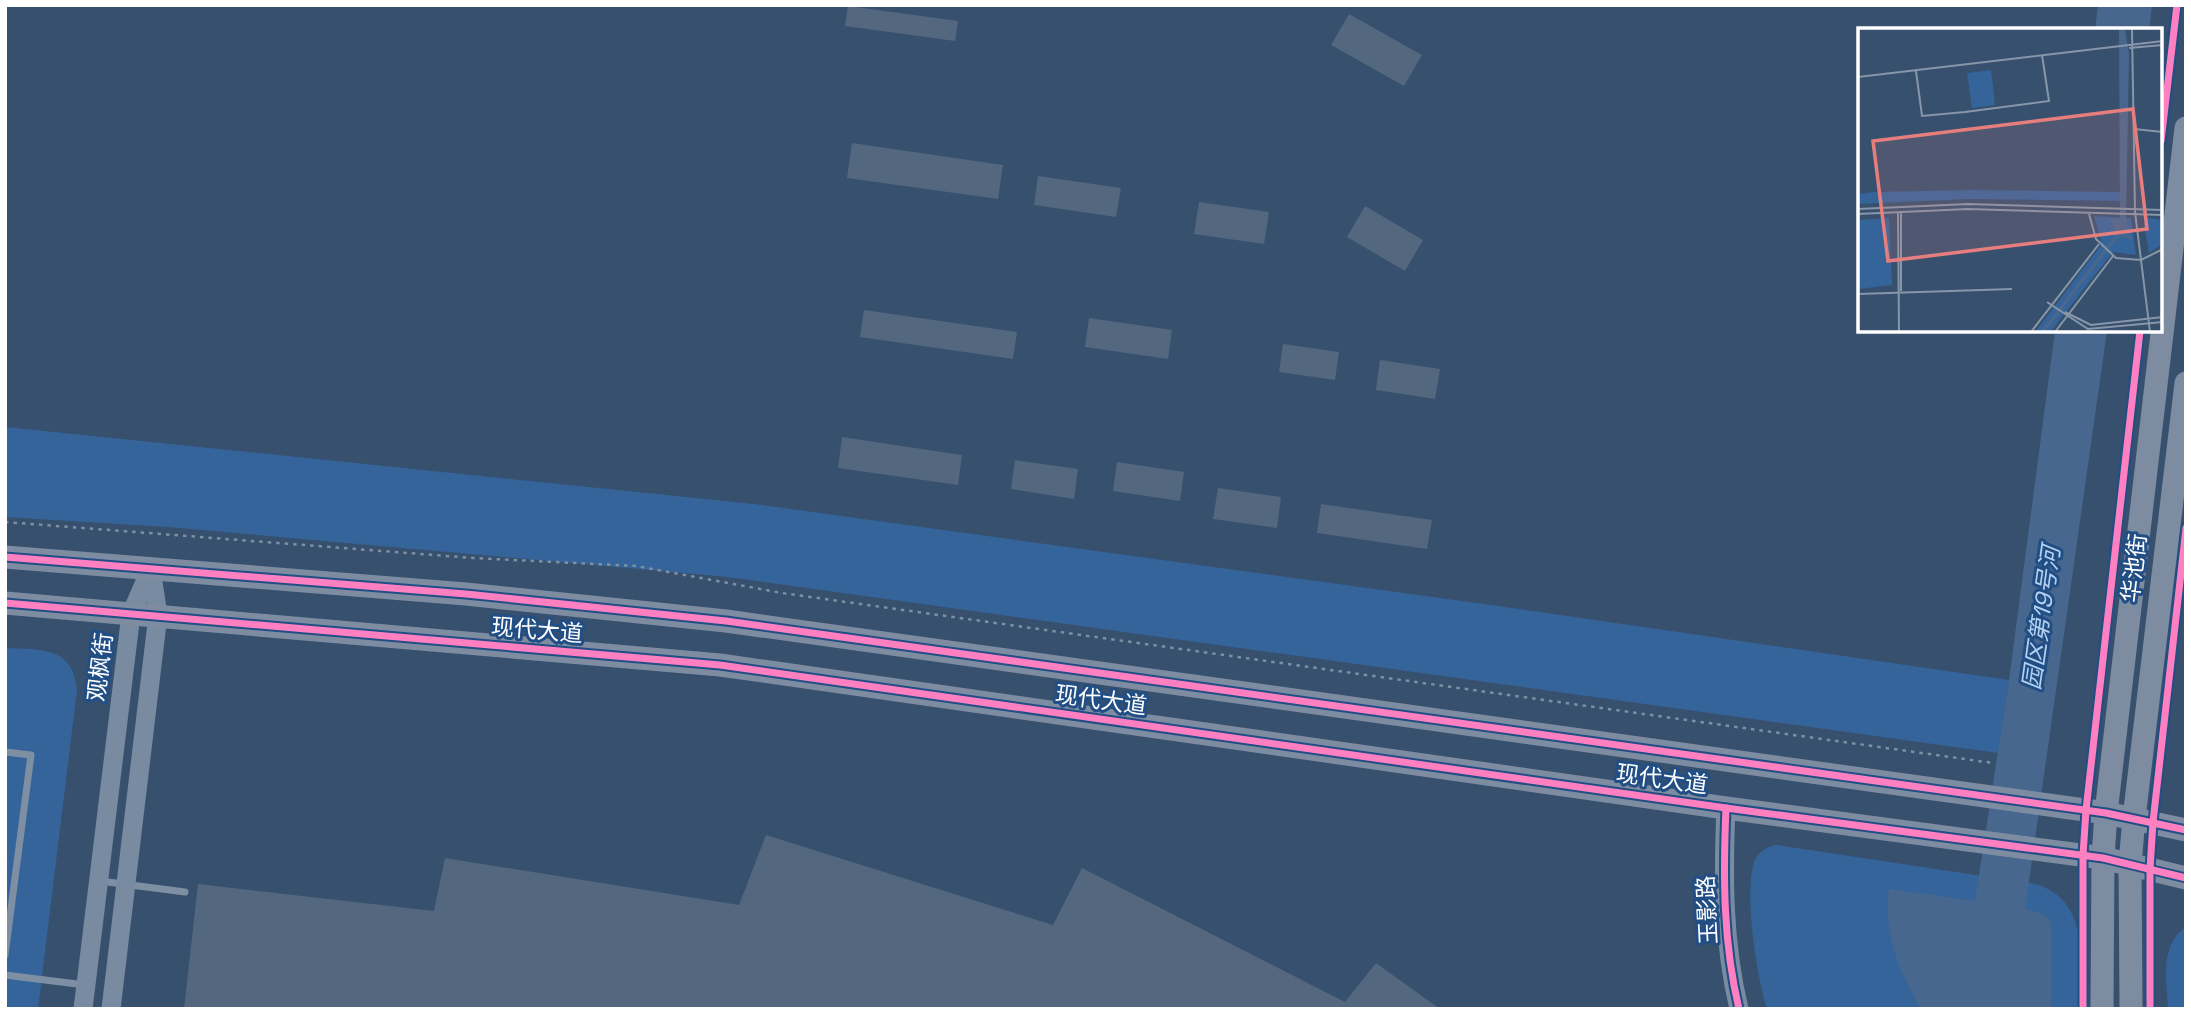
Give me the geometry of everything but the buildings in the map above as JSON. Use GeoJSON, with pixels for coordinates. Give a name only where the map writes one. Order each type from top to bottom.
{"type":"FeatureCollection","features":[{"type":"Feature","properties":{"kind":"main road","name":"华池街"},"geometry":{"type":"LineString","coordinates":[[2102,1009],[2106,813],[2186,128]]}},
{"type":"Feature","properties":{"kind":"main road","name":"华池街"},"geometry":{"type":"LineString","coordinates":[[2131,1009],[2130,864],[2134,818],[2186,383]]}},
{"type":"Feature","properties":{"kind":"main road","name":"现代大道"},"geometry":{"type":"LineString","coordinates":[[5,557],[466,594],[726,621],[2106,813],[2186,830]]}},
{"type":"Feature","properties":{"kind":"main road","name":"现代大道"},"geometry":{"type":"LineString","coordinates":[[5,603],[720,665],[1726,808],[2103,858],[2186,878]]}},
{"type":"Feature","properties":{"kind":"street","name":"观枫街"},"geometry":{"type":"LineString","coordinates":[[83,1009],[131,614],[150,568]]}},
{"type":"Feature","properties":{"kind":"street"},"geometry":{"type":"LineString","coordinates":[[111,1009],[158,615],[150,568]]}},
{"type":"Feature","properties":{"kind":"street","name":"玉影路"},"geometry":{"type":"LineString","coordinates":[[1726,808],[1726,933],[1740,1009]]}},
{"type":"Feature","properties":{"kind":"lane"},"geometry":{"type":"LineString","coordinates":[[5,751],[31,755],[5,953]]}},
{"type":"Feature","properties":{"kind":"lane"},"geometry":{"type":"LineString","coordinates":[[99,880],[185,892]]}},
{"type":"Feature","properties":{"kind":"lane"},"geometry":{"type":"LineString","coordinates":[[5,975],[86,985]]}},
{"type":"Feature","properties":{"kind":"path"},"geometry":{"type":"LineString","coordinates":[[5,522],[473,558],[636,566],[782,593],[1993,763]]}},
{"type":"Feature","properties":{"kind":"shaded area"},"geometry":{"type":"Polygon","coordinates":[[[5,427],[754,504],[1484,604],[2009,680],[1998,753],[728,577],[168,527],[5,517],[5,427]]]}},
{"type":"Feature","properties":{"kind":"shaded area"},"geometry":{"type":"Polygon","coordinates":[[[5,648],[42,650],[61,657],[74,675],[77,690],[38,1009],[5,1009],[5,648]]]}},
{"type":"Feature","properties":{"kind":"shaded area"},"geometry":{"type":"Polygon","coordinates":[[[1776,845],[2036,884],[2054,893],[2066,905],[2074,919],[2078,936],[2079,1009],[1767,1009],[1759,977],[1750,892],[1755,860],[1764,850],[1776,845]]]}},
{"type":"Feature","properties":{"kind":"shaded area"},"geometry":{"type":"Polygon","coordinates":[[[2186,927],[2186,1009],[2168,1009],[2168,953],[2177,935],[2186,927]]]}},
{"type":"Feature","properties":{"kind":"water"},"geometry":{"type":"Polygon","coordinates":[[[2098,5],[2152,5],[2149,28],[2095,28],[2098,5]]]}},
{"type":"Feature","properties":{"kind":"water","name":"园区第19号河"},"geometry":{"type":"Polygon","coordinates":[[[2055,332],[2107,332],[2025,909],[2044,915],[2051,925],[2051,1009],[1921,1009],[1894,952],[1888,921],[1889,889],[1975,901],[2009,680],[2055,332]]]}},
{"type":"Feature","properties":{"kind":"cycle path"},"geometry":{"type":"LineString","coordinates":[[2163,124],[2177,5]]}},
{"type":"Feature","properties":{"kind":"cycle path"},"geometry":{"type":"LineString","coordinates":[[2083,1009],[2083,855],[2086,810],[2140,332]]}},
{"type":"Feature","properties":{"kind":"cycle path"},"geometry":{"type":"LineString","coordinates":[[2150,1009],[2150,869],[2153,822],[2186,528]]}},
{"type":"Feature","properties":{"kind":"cycle path"},"geometry":{"type":"LineString","coordinates":[[5,557],[466,594],[726,621],[2106,813],[2186,830]]}},
{"type":"Feature","properties":{"kind":"cycle path"},"geometry":{"type":"LineString","coordinates":[[5,603],[720,665],[1726,808],[2103,858],[2186,878]]}},
{"type":"Feature","properties":{"kind":"cycle path"},"geometry":{"type":"LineString","coordinates":[[1726,808],[1725,909],[1739,1009]]}}]}
